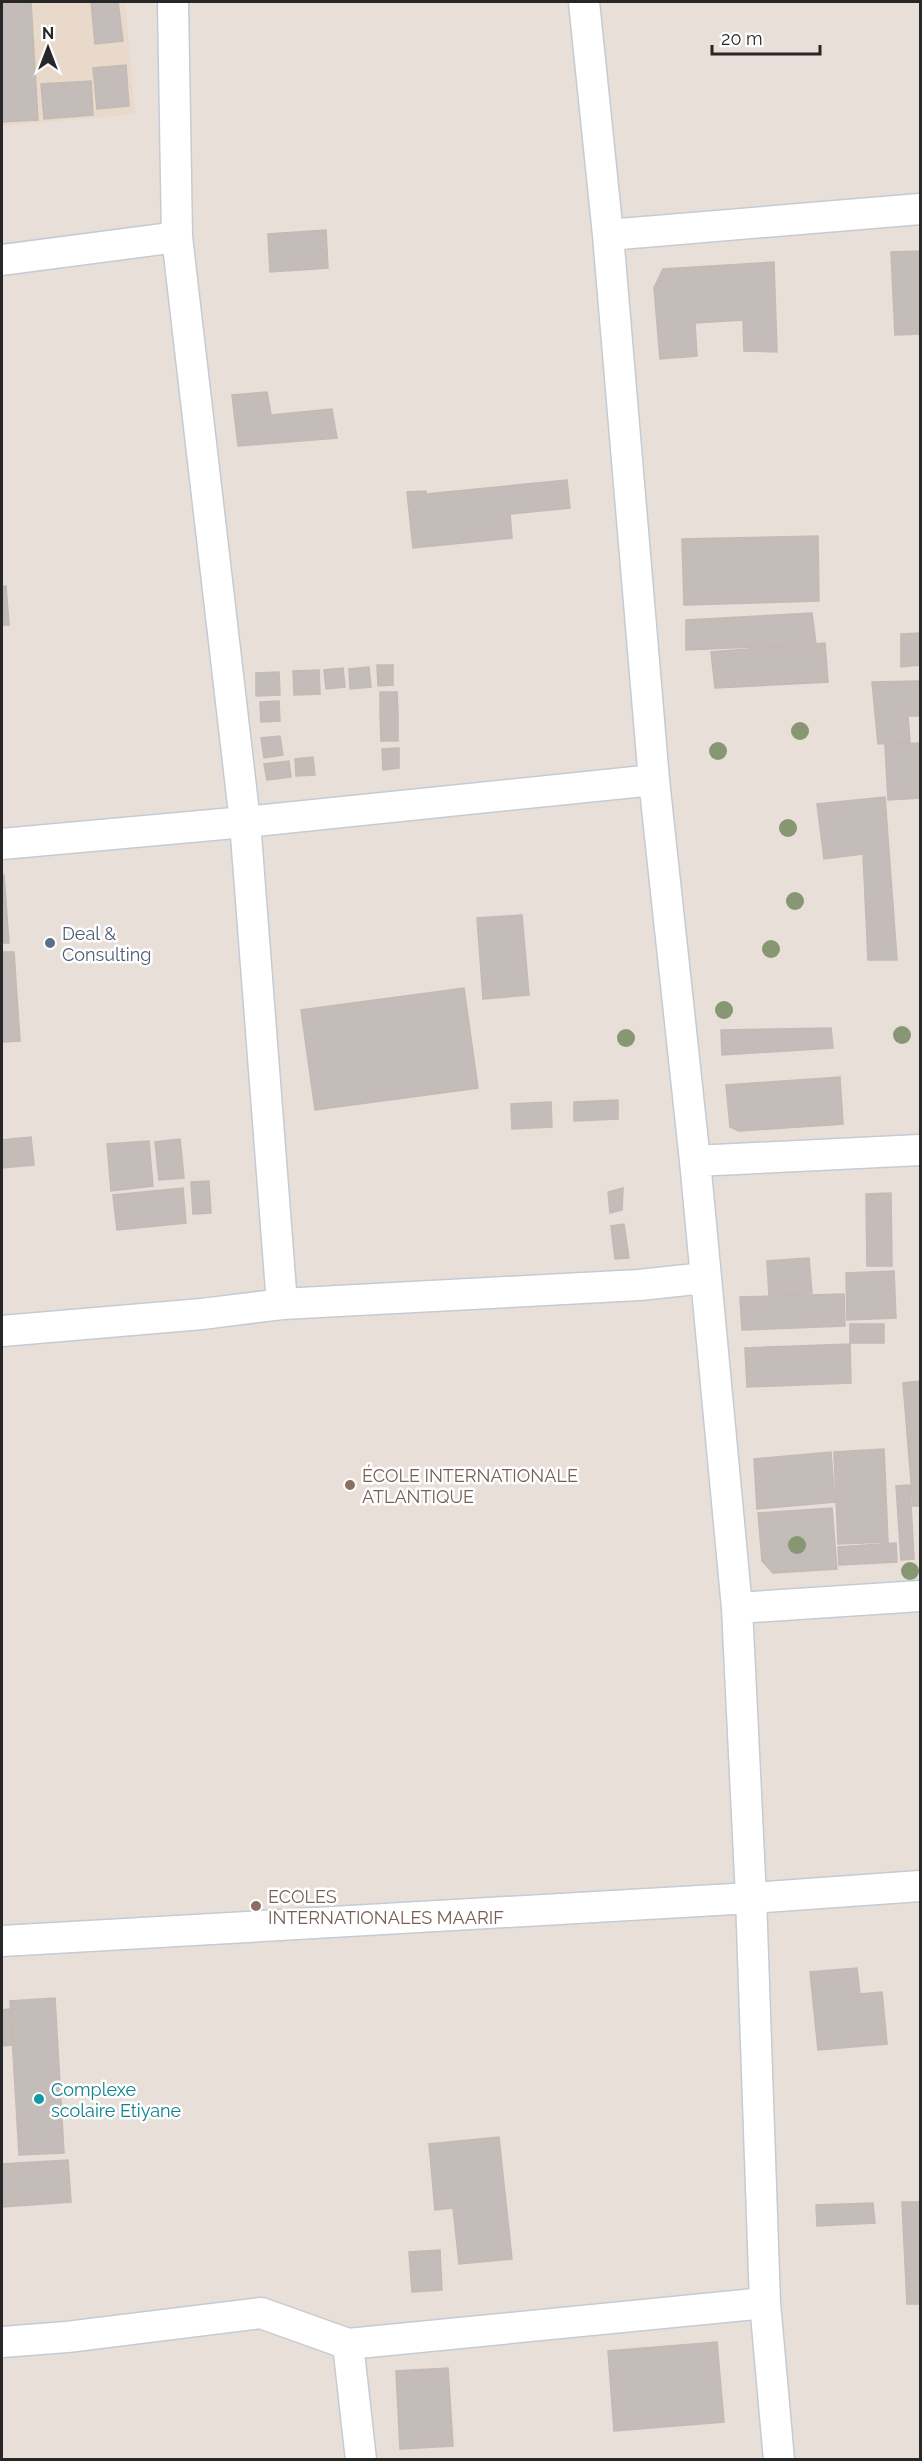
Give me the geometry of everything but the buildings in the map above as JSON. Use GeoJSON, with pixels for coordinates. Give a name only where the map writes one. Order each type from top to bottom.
{"type":"FeatureCollection","features":[{"type":"Feature","properties":{"kind":"street"},"geometry":{"type":"LineString","coordinates":[[173,2],[177,237],[245,822],[282,1304]]}},
{"type":"Feature","properties":{"kind":"street"},"geometry":{"type":"LineString","coordinates":[[584,2],[608,235],[654,780],[695,1161],[738,1608],[765,2303],[779,2460]]}},
{"type":"Feature","properties":{"kind":"street"},"geometry":{"type":"LineString","coordinates":[[608,235],[921,209]]}},
{"type":"Feature","properties":{"kind":"street"},"geometry":{"type":"LineString","coordinates":[[2,260],[177,237]]}},
{"type":"Feature","properties":{"kind":"street"},"geometry":{"type":"LineString","coordinates":[[2,843],[245,822],[654,780]]}},
{"type":"Feature","properties":{"kind":"street"},"geometry":{"type":"LineString","coordinates":[[695,1161],[921,1150]]}},
{"type":"Feature","properties":{"kind":"street"},"geometry":{"type":"LineString","coordinates":[[2,1331],[201,1314],[282,1304],[639,1285],[705,1278]]}},
{"type":"Feature","properties":{"kind":"street"},"geometry":{"type":"LineString","coordinates":[[738,1608],[921,1596]]}},
{"type":"Feature","properties":{"kind":"street"},"geometry":{"type":"LineString","coordinates":[[2,1941],[751,1898],[921,1886]]}},
{"type":"Feature","properties":{"kind":"street"},"geometry":{"type":"LineString","coordinates":[[2,2342],[67,2337],[261,2313],[348,2344],[765,2303]]}},
{"type":"Feature","properties":{"kind":"street"},"geometry":{"type":"LineString","coordinates":[[348,2344],[361,2460]]}},
{"type":"Feature","properties":{"kind":"shaded area"},"geometry":{"type":"Polygon","coordinates":[[[2,2],[125,2],[135,114],[2,126],[2,2]]]}},
{"type":"Feature","properties":{"kind":"place","name":"Deal & Consulting"},"geometry":{"type":"Point","coordinates":[50,943]}},
{"type":"Feature","properties":{"kind":"place","name":"ÉCOLE INTERNATIONALE ATLANTIQUE"},"geometry":{"type":"Point","coordinates":[350,1485]}},
{"type":"Feature","properties":{"kind":"place","name":"ECOLES INTERNATIONALES MAARIF"},"geometry":{"type":"Point","coordinates":[256,1906]}},
{"type":"Feature","properties":{"kind":"place","name":"Complexe scolaire Etiyane"},"geometry":{"type":"Point","coordinates":[39,2099]}}]}
